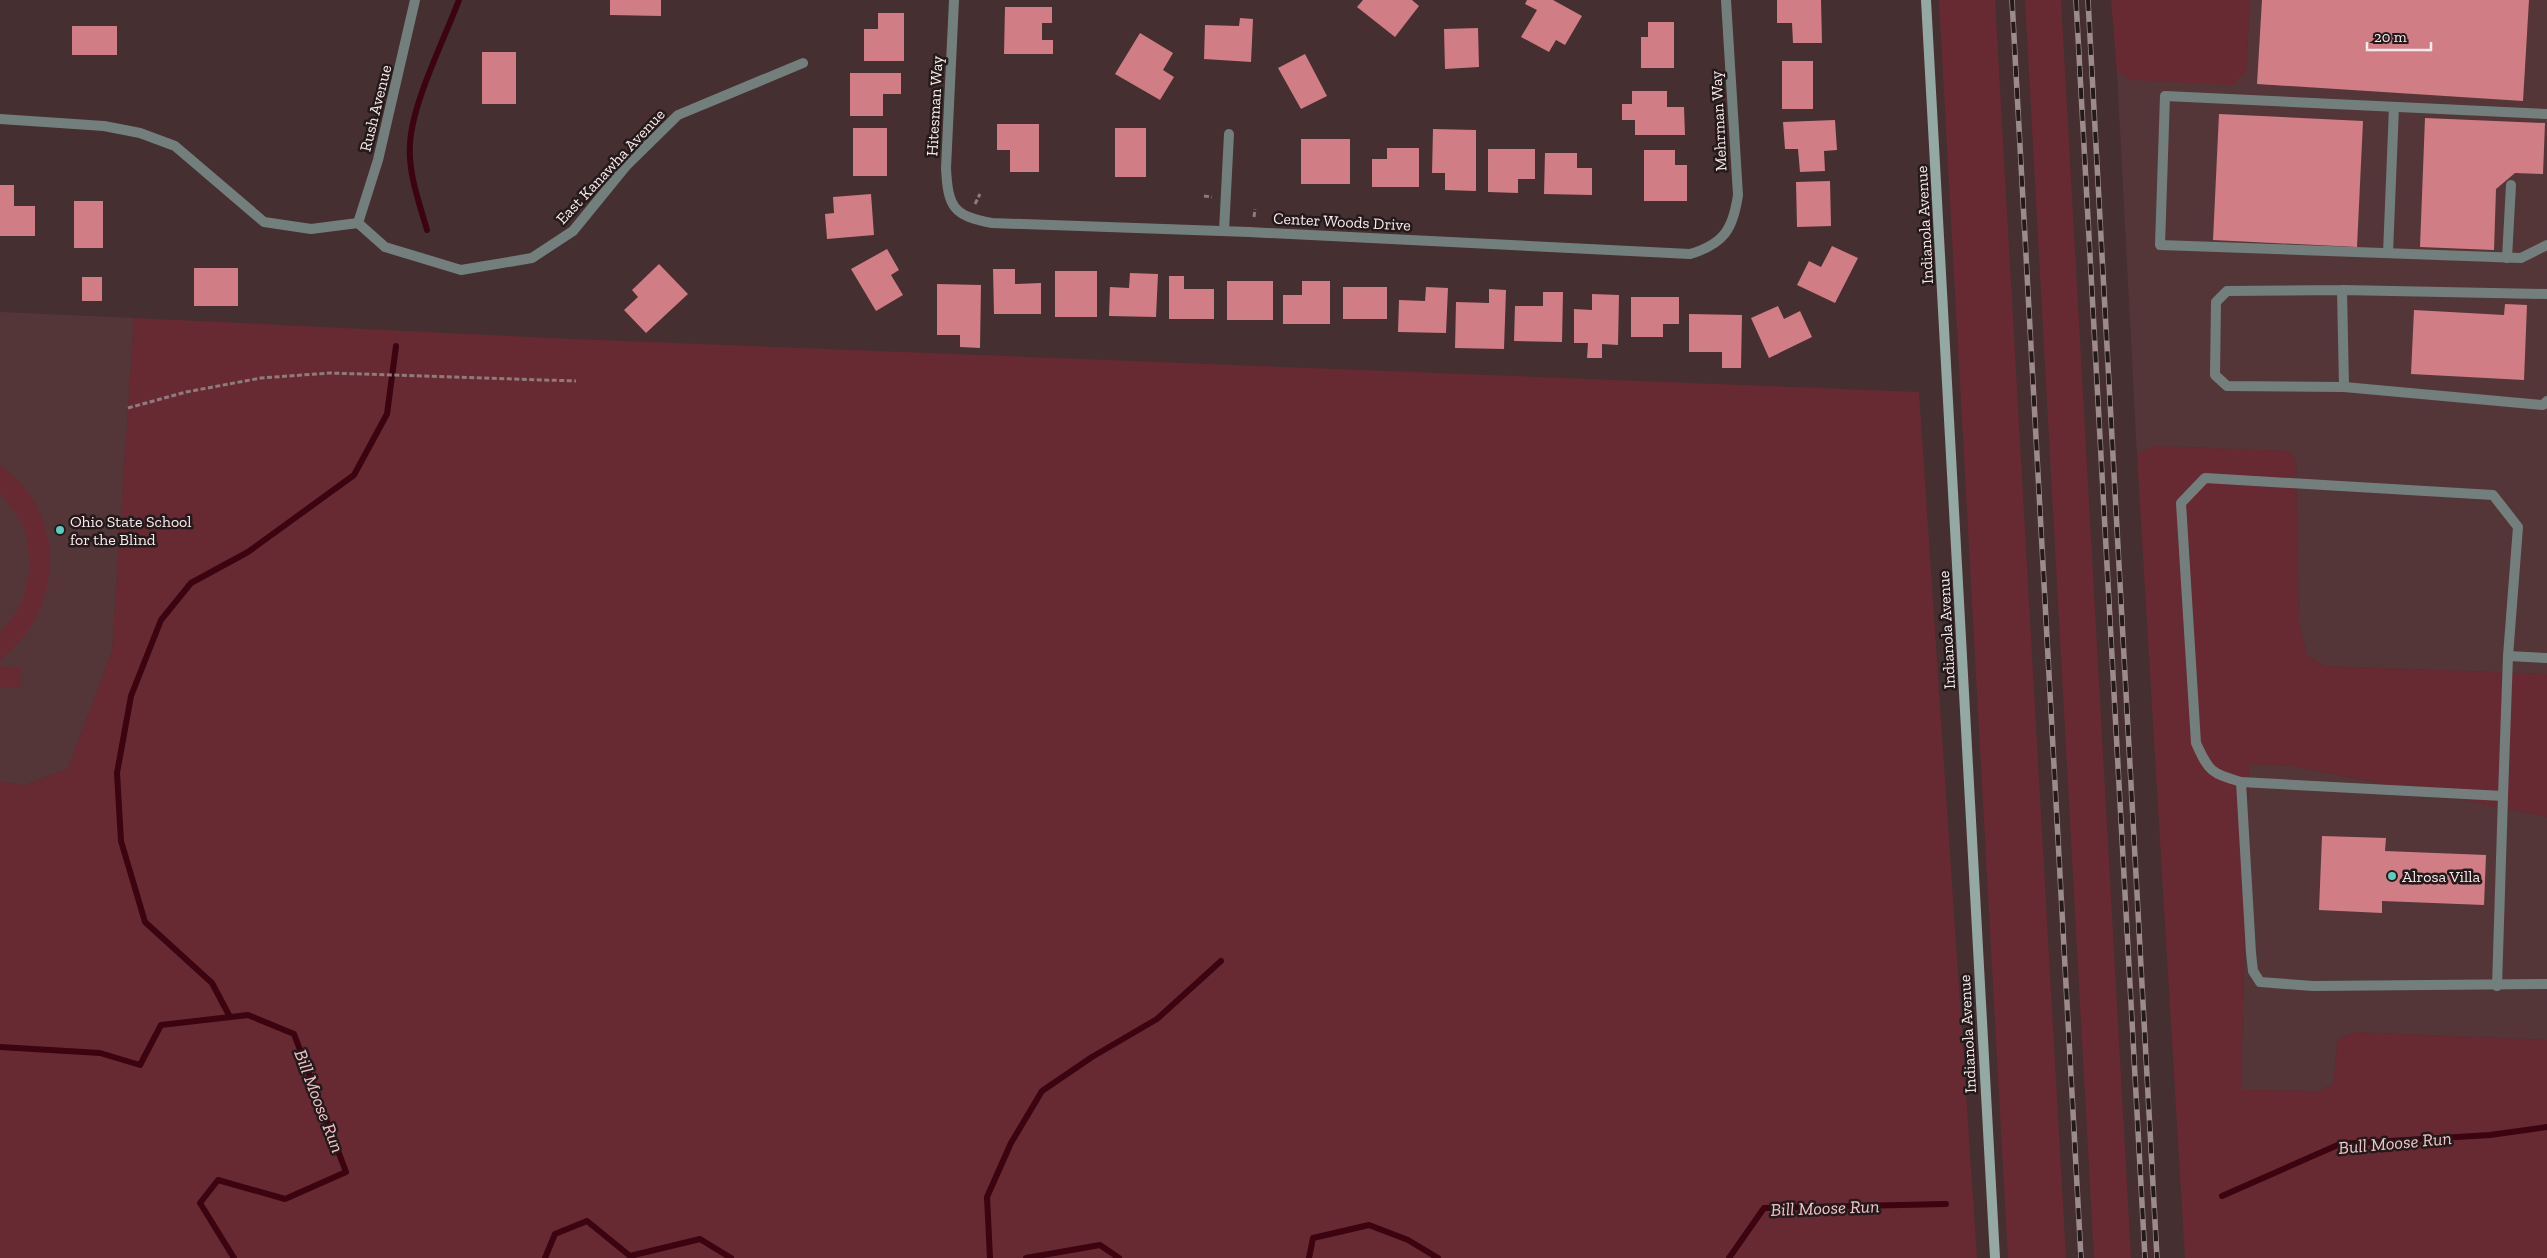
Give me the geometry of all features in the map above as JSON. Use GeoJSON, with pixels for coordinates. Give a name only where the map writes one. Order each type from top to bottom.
{"type":"FeatureCollection","features":[{"type":"Feature","properties":{"kind":"main road","name":"Indianola Avenue"},"geometry":{"type":"LineString","coordinates":[[1926,0],[1995,1258]]}},
{"type":"Feature","properties":{"kind":"street","name":"Rush Avenue"},"geometry":{"type":"LineString","coordinates":[[358,223],[382,143],[415,0]]}},
{"type":"Feature","properties":{"kind":"street","name":"Hitesman Way"},"geometry":{"type":"LineString","coordinates":[[954,0],[946,168],[947,190],[956,211]]}},
{"type":"Feature","properties":{"kind":"street","name":"Mehrman Way"},"geometry":{"type":"LineString","coordinates":[[1724,237],[1735,217],[1738,195],[1726,0]]}},
{"type":"Feature","properties":{"kind":"street","name":"East Kanawha Avenue"},"geometry":{"type":"LineString","coordinates":[[358,223],[385,247],[460,270],[532,258],[573,231],[626,166],[678,115],[803,63]]}},
{"type":"Feature","properties":{"kind":"street"},"geometry":{"type":"LineString","coordinates":[[2547,114],[2165,96],[2160,245],[2507,258],[2521,258],[2547,245]]}},
{"type":"Feature","properties":{"kind":"street"},"geometry":{"type":"LineString","coordinates":[[2388,253],[2394,107]]}},
{"type":"Feature","properties":{"kind":"street"},"geometry":{"type":"LineString","coordinates":[[0,119],[104,126],[140,133],[175,146],[264,222],[312,229],[358,223]]}},
{"type":"Feature","properties":{"kind":"street"},"geometry":{"type":"LineString","coordinates":[[1224,231],[1229,134]]}},
{"type":"Feature","properties":{"kind":"street"},"geometry":{"type":"LineString","coordinates":[[2507,258],[2511,185]]}},
{"type":"Feature","properties":{"kind":"street","name":"Center Woods Drive"},"geometry":{"type":"LineString","coordinates":[[956,211],[973,219],[992,223],[1224,231],[1690,254],[1709,249],[1724,237]]}},
{"type":"Feature","properties":{"kind":"street"},"geometry":{"type":"LineString","coordinates":[[2547,294],[2342,290],[2227,291],[2216,302],[2215,375],[2227,386],[2344,387],[2496,402],[2543,405],[2547,402]]}},
{"type":"Feature","properties":{"kind":"street"},"geometry":{"type":"LineString","coordinates":[[2342,290],[2344,387]]}},
{"type":"Feature","properties":{"kind":"street"},"geometry":{"type":"LineString","coordinates":[[2497,986],[2504,796],[2508,656],[2518,527],[2493,495],[2205,478],[2181,503],[2196,743],[2203,760],[2214,774],[2241,782],[2504,796]]}},
{"type":"Feature","properties":{"kind":"street"},"geometry":{"type":"LineString","coordinates":[[2508,656],[2547,658]]}},
{"type":"Feature","properties":{"kind":"street"},"geometry":{"type":"LineString","coordinates":[[2241,782],[2251,953],[2253,971],[2260,982],[2313,986],[2546,985]]}},
{"type":"Feature","properties":{"kind":"path"},"geometry":{"type":"LineString","coordinates":[[976,201],[980,194]]}},
{"type":"Feature","properties":{"kind":"path"},"geometry":{"type":"LineString","coordinates":[[1254,217],[1255,209]]}},
{"type":"Feature","properties":{"kind":"path"},"geometry":{"type":"LineString","coordinates":[[128,408],[186,392],[261,378],[330,373],[576,381]]}},
{"type":"Feature","properties":{"kind":"shaded area"},"geometry":{"type":"Polygon","coordinates":[[[1939,0],[1995,0],[2066,1258],[2008,1258],[1939,0]]]}},
{"type":"Feature","properties":{"kind":"shaded area"},"geometry":{"type":"Polygon","coordinates":[[[2025,0],[2061,0],[2131,1258],[2094,1258],[2025,0]]]}},
{"type":"Feature","properties":{"kind":"shaded area"},"geometry":{"type":"Polygon","coordinates":[[[2111,0],[2250,0],[2246,71],[2233,85],[2131,80],[2117,72],[2111,0]]]}},
{"type":"Feature","properties":{"kind":"shaded area"},"geometry":{"type":"Polygon","coordinates":[[[2250,0],[2547,0],[2547,674],[2324,666],[2307,655],[2299,624],[2296,459],[2288,451],[2154,446],[2137,455],[2117,72],[2131,80],[2246,71],[2250,0]]]}},
{"type":"Feature","properties":{"kind":"shaded area","name":"Ohio State School for the Blind"},"geometry":{"type":"Polygon","coordinates":[[[0,312],[134,318],[112,651],[68,768],[26,785],[0,782],[0,312]]]}},
{"type":"Feature","properties":{"kind":"shaded area"},"geometry":{"type":"Polygon","coordinates":[[[134,318],[571,339],[1919,392],[1977,1258],[0,1258],[0,782],[26,785],[68,768],[112,651],[134,318]]]}},
{"type":"Feature","properties":{"kind":"shaded area"},"geometry":{"type":"Polygon","coordinates":[[[2154,446],[2289,451],[2296,459],[2299,624],[2307,655],[2324,666],[2547,674],[2547,817],[2292,766],[2249,764],[2241,1090],[2320,1091],[2333,1083],[2338,1039],[2354,1032],[2547,1040],[2547,1258],[2185,1258],[2137,455],[2154,446]]]}},
{"type":"Feature","properties":{"kind":"shaded area"},"geometry":{"type":"Polygon","coordinates":[[[0,465],[22,485],[38,509],[47,535],[50,562],[46,590],[37,616],[21,640],[0,660],[0,633],[23,599],[30,568],[27,537],[21,522],[0,492],[0,465]]]}},
{"type":"Feature","properties":{"kind":"shaded area"},"geometry":{"type":"Polygon","coordinates":[[[0,666],[21,668],[20,688],[0,687],[0,666]]]}},
{"type":"Feature","properties":{"kind":"shaded area"},"geometry":{"type":"Polygon","coordinates":[[[2249,764],[2292,766],[2547,817],[2547,1040],[2354,1032],[2338,1039],[2333,1083],[2320,1091],[2241,1090],[2249,764]]]}},
{"type":"Feature","properties":{"kind":"building"},"geometry":{"type":"Polygon","coordinates":[[[610,0],[661,0],[661,16],[610,15],[610,0]]]}},
{"type":"Feature","properties":{"kind":"building"},"geometry":{"type":"Polygon","coordinates":[[[1363,0],[1412,0],[1419,6],[1395,37],[1357,7],[1363,0]]]}},
{"type":"Feature","properties":{"kind":"building"},"geometry":{"type":"Polygon","coordinates":[[[1527,0],[1553,0],[1582,16],[1565,45],[1556,40],[1549,52],[1521,37],[1537,10],[1525,4],[1527,0]]]}},
{"type":"Feature","properties":{"kind":"building"},"geometry":{"type":"Polygon","coordinates":[[[1777,0],[1821,0],[1822,43],[1793,43],[1792,23],[1777,23],[1777,0]]]}},
{"type":"Feature","properties":{"kind":"building"},"geometry":{"type":"Polygon","coordinates":[[[2262,0],[2529,0],[2523,101],[2257,84],[2262,0]]]}},
{"type":"Feature","properties":{"kind":"building"},"geometry":{"type":"Polygon","coordinates":[[[1005,7],[1052,7],[1052,23],[1042,23],[1042,40],[1053,40],[1053,54],[1004,54],[1005,7]]]}},
{"type":"Feature","properties":{"kind":"building"},"geometry":{"type":"Polygon","coordinates":[[[878,13],[904,13],[904,61],[864,61],[864,29],[878,29],[878,13]]]}},
{"type":"Feature","properties":{"kind":"building"},"geometry":{"type":"Polygon","coordinates":[[[1240,18],[1253,19],[1251,62],[1204,59],[1205,25],[1239,26],[1240,18]]]}},
{"type":"Feature","properties":{"kind":"building"},"geometry":{"type":"Polygon","coordinates":[[[1648,22],[1674,22],[1674,68],[1641,68],[1641,37],[1648,37],[1648,22]]]}},
{"type":"Feature","properties":{"kind":"building"},"geometry":{"type":"Polygon","coordinates":[[[72,26],[117,26],[117,55],[72,55],[72,26]]]}},
{"type":"Feature","properties":{"kind":"building"},"geometry":{"type":"Polygon","coordinates":[[[1478,28],[1479,67],[1445,69],[1444,29],[1478,28]]]}},
{"type":"Feature","properties":{"kind":"building"},"geometry":{"type":"Polygon","coordinates":[[[1140,33],[1173,53],[1163,70],[1174,77],[1160,100],[1115,74],[1140,33]]]}},
{"type":"Feature","properties":{"kind":"building"},"geometry":{"type":"Polygon","coordinates":[[[482,52],[516,52],[516,104],[482,104],[482,52]]]}},
{"type":"Feature","properties":{"kind":"building"},"geometry":{"type":"Polygon","coordinates":[[[1305,54],[1327,96],[1301,109],[1278,68],[1305,54]]]}},
{"type":"Feature","properties":{"kind":"building"},"geometry":{"type":"Polygon","coordinates":[[[1782,61],[1813,61],[1813,109],[1782,109],[1782,61]]]}},
{"type":"Feature","properties":{"kind":"building"},"geometry":{"type":"Polygon","coordinates":[[[850,73],[901,73],[901,94],[883,94],[883,116],[850,116],[850,73]]]}},
{"type":"Feature","properties":{"kind":"building"},"geometry":{"type":"Polygon","coordinates":[[[1632,91],[1667,91],[1667,107],[1684,107],[1685,135],[1635,135],[1635,120],[1622,120],[1622,104],[1632,104],[1632,91]]]}},
{"type":"Feature","properties":{"kind":"building"},"geometry":{"type":"Polygon","coordinates":[[[2219,114],[2363,121],[2357,247],[2213,240],[2219,114]]]}},
{"type":"Feature","properties":{"kind":"building"},"geometry":{"type":"Polygon","coordinates":[[[2425,118],[2545,123],[2543,174],[2515,173],[2496,189],[2494,250],[2420,247],[2425,118]]]}},
{"type":"Feature","properties":{"kind":"building"},"geometry":{"type":"Polygon","coordinates":[[[1835,120],[1837,150],[1824,151],[1825,171],[1800,172],[1798,149],[1785,149],[1783,122],[1835,120]]]}},
{"type":"Feature","properties":{"kind":"building"},"geometry":{"type":"Polygon","coordinates":[[[997,124],[1039,124],[1039,172],[1010,172],[1010,150],[997,150],[997,124]]]}},
{"type":"Feature","properties":{"kind":"building"},"geometry":{"type":"Polygon","coordinates":[[[853,128],[887,128],[887,176],[853,176],[853,128]]]}},
{"type":"Feature","properties":{"kind":"building"},"geometry":{"type":"Polygon","coordinates":[[[1115,128],[1146,128],[1146,177],[1115,177],[1115,128]]]}},
{"type":"Feature","properties":{"kind":"building"},"geometry":{"type":"Polygon","coordinates":[[[1433,129],[1476,130],[1476,191],[1445,190],[1445,173],[1432,173],[1433,129]]]}},
{"type":"Feature","properties":{"kind":"building"},"geometry":{"type":"Polygon","coordinates":[[[1301,139],[1350,139],[1350,184],[1301,184],[1301,139]]]}},
{"type":"Feature","properties":{"kind":"building"},"geometry":{"type":"Polygon","coordinates":[[[1387,148],[1419,148],[1419,187],[1372,187],[1372,159],[1387,159],[1387,148]]]}},
{"type":"Feature","properties":{"kind":"building"},"geometry":{"type":"Polygon","coordinates":[[[1488,149],[1535,149],[1535,179],[1518,179],[1518,193],[1488,192],[1488,149]]]}},
{"type":"Feature","properties":{"kind":"building"},"geometry":{"type":"Polygon","coordinates":[[[1644,150],[1675,150],[1675,165],[1687,165],[1687,201],[1644,201],[1644,150]]]}},
{"type":"Feature","properties":{"kind":"building"},"geometry":{"type":"Polygon","coordinates":[[[1545,153],[1577,153],[1577,168],[1592,168],[1592,195],[1544,194],[1545,153]]]}},
{"type":"Feature","properties":{"kind":"building"},"geometry":{"type":"Polygon","coordinates":[[[1830,181],[1831,226],[1797,227],[1796,182],[1830,181]]]}},
{"type":"Feature","properties":{"kind":"building"},"geometry":{"type":"Polygon","coordinates":[[[0,185],[14,185],[14,206],[35,206],[35,236],[0,236],[0,185]]]}},
{"type":"Feature","properties":{"kind":"building"},"geometry":{"type":"Polygon","coordinates":[[[871,194],[874,235],[827,239],[825,214],[834,213],[833,197],[871,194]]]}},
{"type":"Feature","properties":{"kind":"building"},"geometry":{"type":"Polygon","coordinates":[[[74,201],[103,201],[103,248],[74,248],[74,201]]]}},
{"type":"Feature","properties":{"kind":"building"},"geometry":{"type":"Polygon","coordinates":[[[1832,246],[1858,258],[1835,303],[1797,285],[1809,261],[1821,267],[1832,246]]]}},
{"type":"Feature","properties":{"kind":"building"},"geometry":{"type":"Polygon","coordinates":[[[887,249],[899,270],[891,275],[903,295],[876,311],[851,269],[887,249]]]}},
{"type":"Feature","properties":{"kind":"building"},"geometry":{"type":"Polygon","coordinates":[[[659,264],[688,294],[646,333],[624,310],[638,297],[632,290],[659,264]]]}},
{"type":"Feature","properties":{"kind":"building"},"geometry":{"type":"Polygon","coordinates":[[[194,268],[238,268],[238,306],[194,306],[194,268]]]}},
{"type":"Feature","properties":{"kind":"building"},"geometry":{"type":"Polygon","coordinates":[[[993,269],[1015,269],[1015,284],[1041,283],[1041,314],[994,314],[993,269]]]}},
{"type":"Feature","properties":{"kind":"building"},"geometry":{"type":"Polygon","coordinates":[[[1055,271],[1097,271],[1097,317],[1055,317],[1055,271]]]}},
{"type":"Feature","properties":{"kind":"building"},"geometry":{"type":"Polygon","coordinates":[[[1130,273],[1158,274],[1156,317],[1109,316],[1110,287],[1129,288],[1130,273]]]}},
{"type":"Feature","properties":{"kind":"building"},"geometry":{"type":"Polygon","coordinates":[[[1169,276],[1184,276],[1184,289],[1214,289],[1214,319],[1169,319],[1169,276]]]}},
{"type":"Feature","properties":{"kind":"building"},"geometry":{"type":"Polygon","coordinates":[[[82,277],[102,277],[102,301],[82,301],[82,277]]]}},
{"type":"Feature","properties":{"kind":"building"},"geometry":{"type":"Polygon","coordinates":[[[1227,281],[1273,281],[1273,320],[1227,320],[1227,281]]]}},
{"type":"Feature","properties":{"kind":"building"},"geometry":{"type":"Polygon","coordinates":[[[1302,281],[1330,281],[1330,324],[1283,324],[1283,295],[1302,295],[1302,281]]]}},
{"type":"Feature","properties":{"kind":"building"},"geometry":{"type":"Polygon","coordinates":[[[937,284],[981,285],[980,348],[960,347],[960,335],[937,335],[937,284]]]}},
{"type":"Feature","properties":{"kind":"building"},"geometry":{"type":"Polygon","coordinates":[[[1343,287],[1387,287],[1387,319],[1343,319],[1343,287]]]}},
{"type":"Feature","properties":{"kind":"building"},"geometry":{"type":"Polygon","coordinates":[[[1426,287],[1448,288],[1446,333],[1398,332],[1399,300],[1425,301],[1426,287]]]}},
{"type":"Feature","properties":{"kind":"building"},"geometry":{"type":"Polygon","coordinates":[[[1489,289],[1506,290],[1504,349],[1455,348],[1456,302],[1489,303],[1489,289]]]}},
{"type":"Feature","properties":{"kind":"building"},"geometry":{"type":"Polygon","coordinates":[[[1543,292],[1563,292],[1562,342],[1514,341],[1515,306],[1543,306],[1543,292]]]}},
{"type":"Feature","properties":{"kind":"building"},"geometry":{"type":"Polygon","coordinates":[[[1592,294],[1619,295],[1618,345],[1602,344],[1602,358],[1587,358],[1588,343],[1574,343],[1574,309],[1592,310],[1592,294]]]}},
{"type":"Feature","properties":{"kind":"building"},"geometry":{"type":"Polygon","coordinates":[[[1631,297],[1679,297],[1679,324],[1663,324],[1663,337],[1631,337],[1631,297]]]}},
{"type":"Feature","properties":{"kind":"building"},"geometry":{"type":"Polygon","coordinates":[[[2505,304],[2527,305],[2524,380],[2411,374],[2414,310],[2504,315],[2505,304]]]}},
{"type":"Feature","properties":{"kind":"building"},"geometry":{"type":"Polygon","coordinates":[[[1778,306],[1784,319],[1800,311],[1812,337],[1769,358],[1751,318],[1778,306]]]}},
{"type":"Feature","properties":{"kind":"building"},"geometry":{"type":"Polygon","coordinates":[[[1689,314],[1742,315],[1741,368],[1722,368],[1722,352],[1689,352],[1689,314]]]}},
{"type":"Feature","properties":{"kind":"building"},"geometry":{"type":"Polygon","coordinates":[[[2322,836],[2386,838],[2385,851],[2486,855],[2484,905],[2382,901],[2382,913],[2319,910],[2322,836]]]}},
{"type":"Feature","properties":{"kind":"waterway"},"geometry":{"type":"LineString","coordinates":[[427,230],[411,166],[410,144],[412,128],[422,91],[459,0]]}},
{"type":"Feature","properties":{"kind":"waterway"},"geometry":{"type":"LineString","coordinates":[[230,1017],[212,983],[145,922],[121,841],[117,773],[131,696],[161,620],[191,583],[248,552],[354,475],[387,414],[396,346]]}},
{"type":"Feature","properties":{"kind":"waterway"},"geometry":{"type":"LineString","coordinates":[[990,1258],[987,1197],[1011,1143],[1042,1091],[1092,1057],[1157,1019],[1221,961]]}},
{"type":"Feature","properties":{"kind":"waterway","name":"Bill Moose Run"},"geometry":{"type":"LineString","coordinates":[[0,1047],[100,1053],[140,1065],[161,1025],[248,1015],[294,1034],[346,1172],[285,1199],[218,1180],[200,1203],[234,1258]]}},
{"type":"Feature","properties":{"kind":"waterway","name":"Bull Moose Run"},"geometry":{"type":"LineString","coordinates":[[2222,1196],[2340,1144],[2490,1135],[2547,1127]]}},
{"type":"Feature","properties":{"kind":"waterway","name":"Bill Moose Run"},"geometry":{"type":"LineString","coordinates":[[1729,1258],[1764,1208],[1946,1204]]}},
{"type":"Feature","properties":{"kind":"waterway","name":"Bill Moose Run"},"geometry":{"type":"LineString","coordinates":[[545,1258],[555,1234],[587,1221],[630,1256],[700,1239],[731,1258]]}},
{"type":"Feature","properties":{"kind":"waterway","name":"Bill Moose Run"},"geometry":{"type":"LineString","coordinates":[[1309,1258],[1313,1238],[1369,1225],[1408,1240],[1438,1258]]}},
{"type":"Feature","properties":{"kind":"waterway","name":"Bill Moose Run"},"geometry":{"type":"LineString","coordinates":[[1026,1258],[1100,1245],[1119,1258]]}},
{"type":"Feature","properties":{"kind":"railway"},"geometry":{"type":"LineString","coordinates":[[2012,0],[2081,1258]]}},
{"type":"Feature","properties":{"kind":"railway"},"geometry":{"type":"LineString","coordinates":[[2076,0],[2145,1258]]}},
{"type":"Feature","properties":{"kind":"railway"},"geometry":{"type":"LineString","coordinates":[[2088,0],[2157,1258]]}},
{"type":"Feature","properties":{"kind":"place","name":"Ohio State School for the Blind"},"geometry":{"type":"Point","coordinates":[60,530]}},
{"type":"Feature","properties":{"kind":"place","name":"Alrosa Villa"},"geometry":{"type":"Point","coordinates":[2392,876]}}]}
